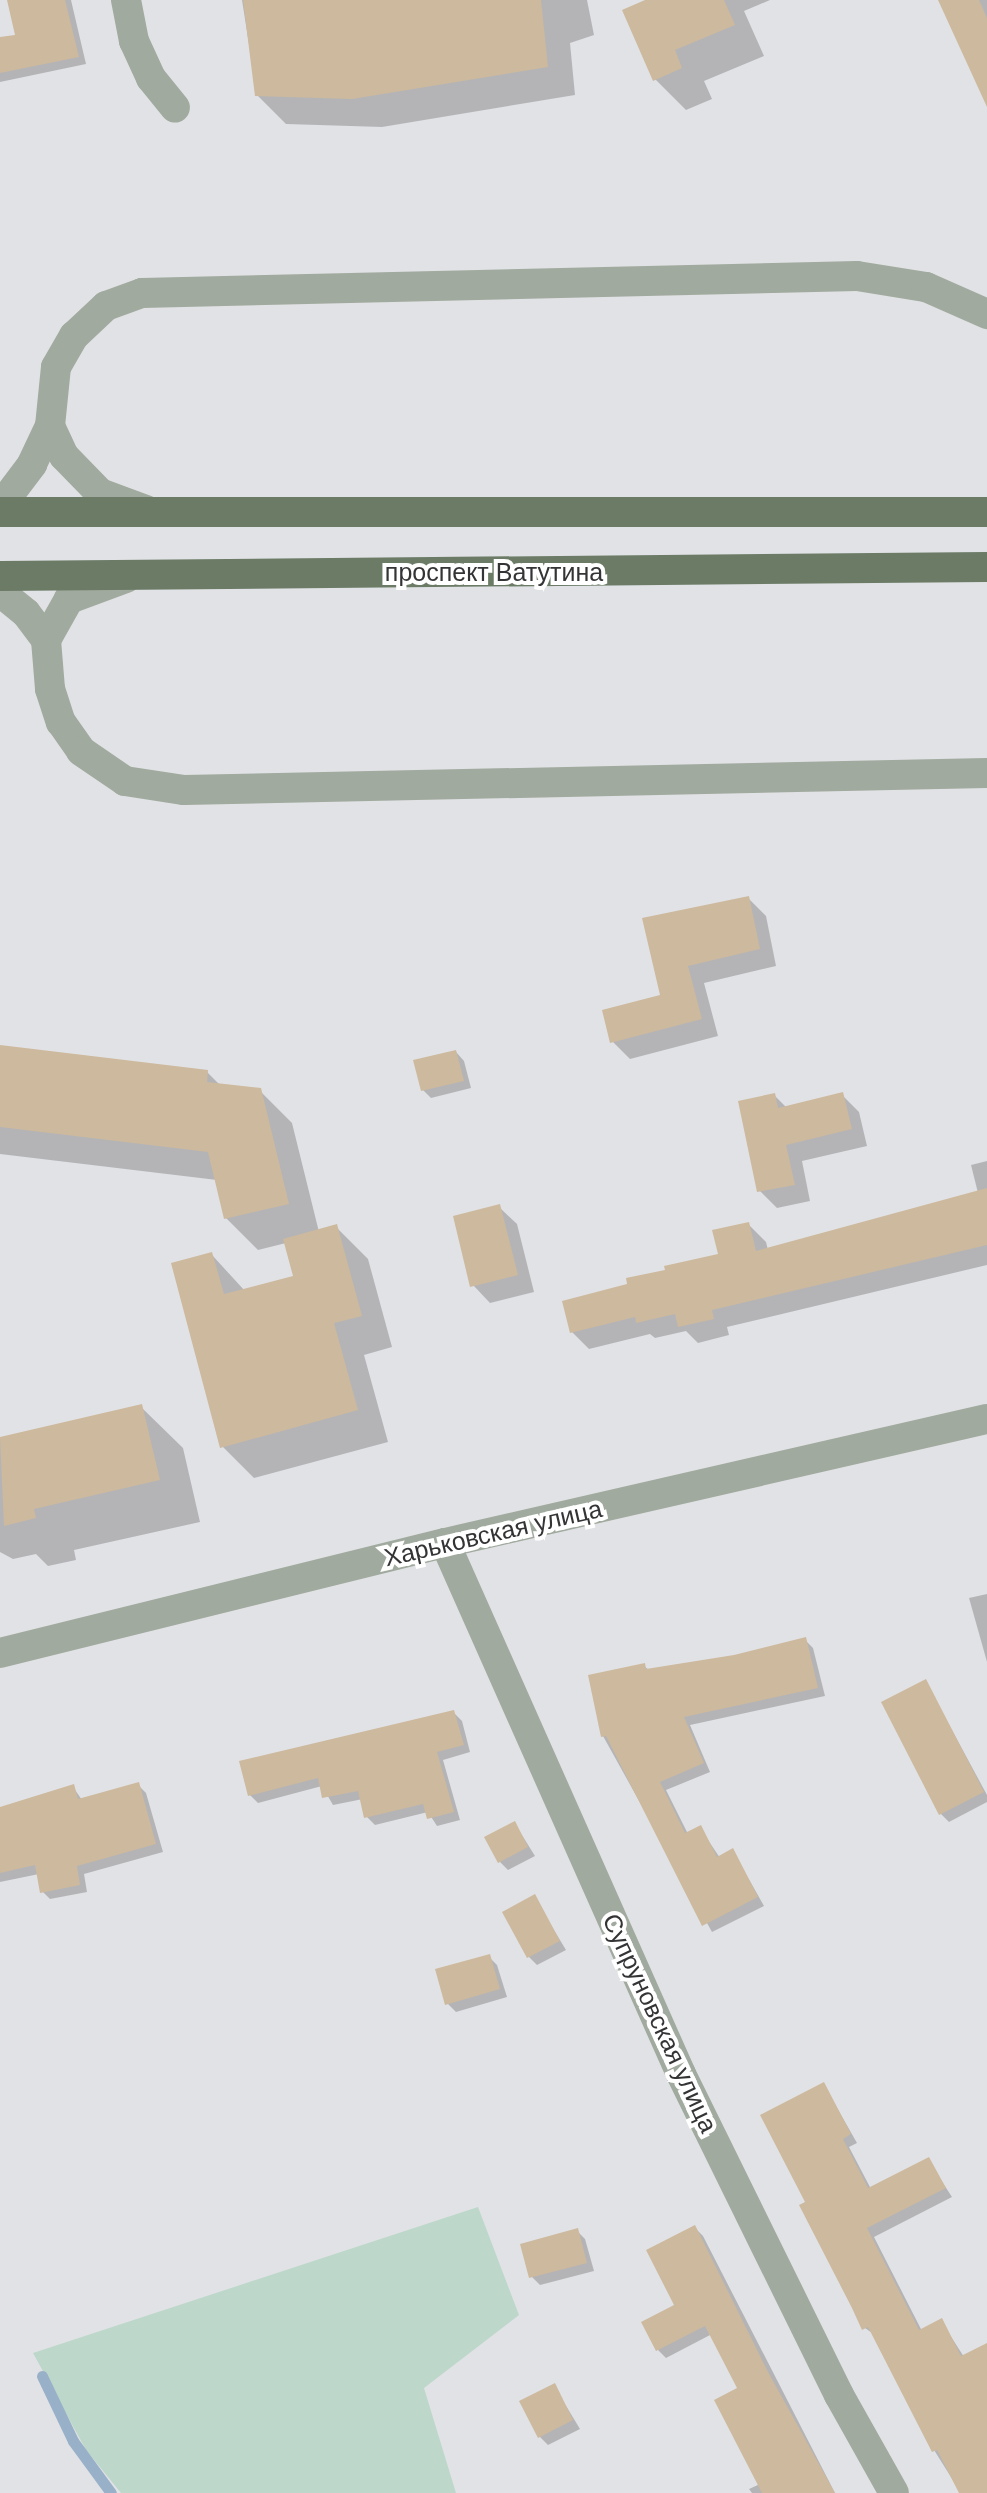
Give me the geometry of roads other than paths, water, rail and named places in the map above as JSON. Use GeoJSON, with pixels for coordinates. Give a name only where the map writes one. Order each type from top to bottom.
{"type":"FeatureCollection","features":[{"type":"Feature","properties":{"kind":"main road"},"geometry":{"type":"LineString","coordinates":[[0,512],[987,512]]}},
{"type":"Feature","properties":{"kind":"main road","name":"проспект Ватутина"},"geometry":{"type":"LineString","coordinates":[[0,576],[987,567]]}},
{"type":"Feature","properties":{"kind":"street"},"geometry":{"type":"LineString","coordinates":[[126,0],[134,41],[151,78],[175,108]]}},
{"type":"Feature","properties":{"kind":"street"},"geometry":{"type":"LineString","coordinates":[[0,498],[9,495],[32,464],[50,426],[56,367],[74,336],[106,306],[142,293],[857,276],[926,287],[987,314]]}},
{"type":"Feature","properties":{"kind":"street"},"geometry":{"type":"LineString","coordinates":[[50,426],[64,456],[100,493],[146,510]]}},
{"type":"Feature","properties":{"kind":"street"},"geometry":{"type":"LineString","coordinates":[[46,640],[69,599],[138,575]]}},
{"type":"Feature","properties":{"kind":"street"},"geometry":{"type":"LineString","coordinates":[[0,592],[26,613],[46,640],[50,688],[61,722],[81,751],[126,781],[184,790],[987,773]]}},
{"type":"Feature","properties":{"kind":"street","name":"Харьковская улица"},"geometry":{"type":"LineString","coordinates":[[0,1653],[445,1543],[987,1419]]}},
{"type":"Feature","properties":{"kind":"street","name":"Супруновская улица"},"geometry":{"type":"LineString","coordinates":[[445,1543],[681,2074],[839,2395],[894,2493]]}},
{"type":"Feature","properties":{"kind":"waterway"},"geometry":{"type":"LineString","coordinates":[[42,2376],[73,2441],[111,2493]]}}]}
